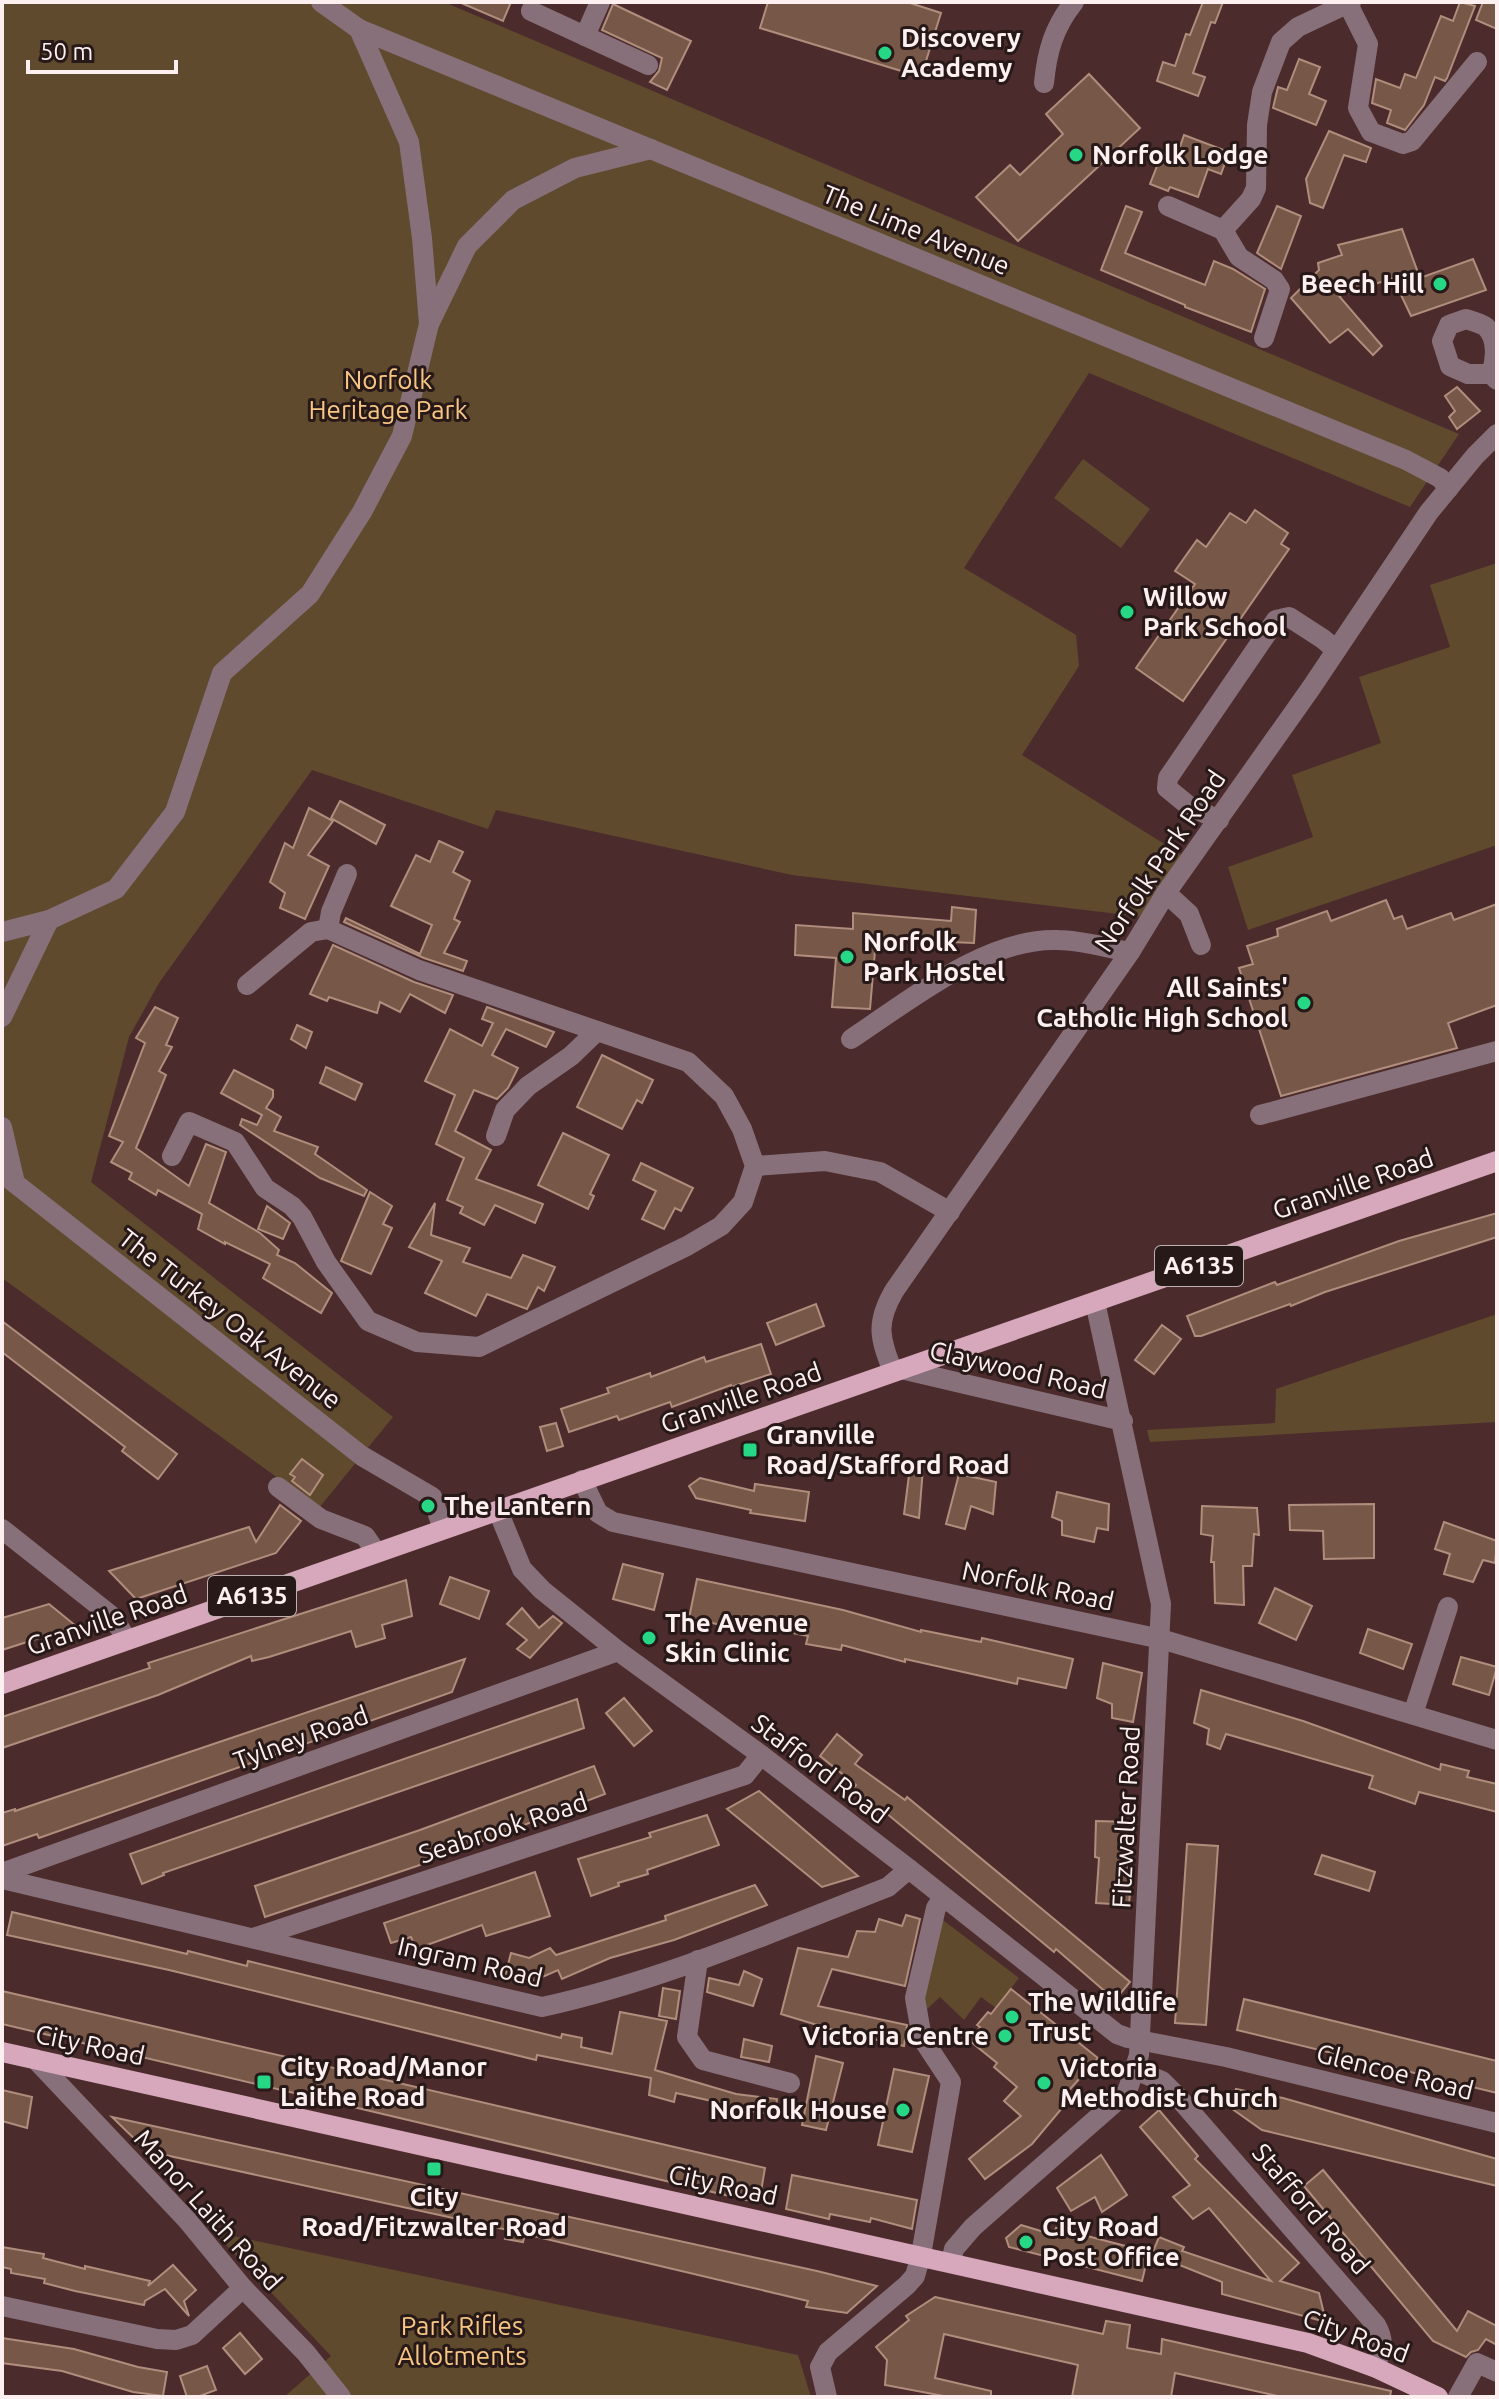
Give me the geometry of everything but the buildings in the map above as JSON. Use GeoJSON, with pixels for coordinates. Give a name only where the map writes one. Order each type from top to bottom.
{"type":"FeatureCollection","features":[{"type":"Feature","properties":{"kind":"main road","name":"Granville Road"},"geometry":{"type":"LineString","coordinates":[[2,1684],[1497,1161]]}},
{"type":"Feature","properties":{"kind":"main road","name":"City Road"},"geometry":{"type":"LineString","coordinates":[[2,2052],[1308,2343],[1374,2367],[1430,2395]]}},
{"type":"Feature","properties":{"kind":"street","name":"The Lime Avenue"},"geometry":{"type":"LineString","coordinates":[[321,2],[359,29],[1406,460],[1440,478],[1449,488]]}},
{"type":"Feature","properties":{"kind":"street"},"geometry":{"type":"LineString","coordinates":[[585,36],[600,2]]}},
{"type":"Feature","properties":{"kind":"street"},"geometry":{"type":"LineString","coordinates":[[1044,83],[1047,51],[1061,18],[1074,2]]}},
{"type":"Feature","properties":{"kind":"street"},"geometry":{"type":"LineString","coordinates":[[1223,230],[1251,199],[1256,188],[1257,125],[1262,92],[1281,42],[1298,27],[1350,3],[1368,44],[1358,108],[1371,132],[1403,144],[1412,141],[1477,62]]}},
{"type":"Feature","properties":{"kind":"street"},"geometry":{"type":"LineString","coordinates":[[531,11],[648,65]]}},
{"type":"Feature","properties":{"kind":"street"},"geometry":{"type":"LineString","coordinates":[[359,29],[409,142],[422,238],[429,324]]}},
{"type":"Feature","properties":{"kind":"street"},"geometry":{"type":"LineString","coordinates":[[2,932],[49,920],[116,889],[175,812],[222,673],[310,594],[362,512],[402,436],[429,324],[467,246],[513,200],[575,168],[651,149]]}},
{"type":"Feature","properties":{"kind":"street"},"geometry":{"type":"LineString","coordinates":[[1168,206],[1223,230],[1239,257],[1274,280],[1280,289],[1264,338]]}},
{"type":"Feature","properties":{"kind":"street","name":"Norfolk Park Road"},"geometry":{"type":"LineString","coordinates":[[897,1371],[879,1330],[886,1305],[1429,512],[1497,434]]}},
{"type":"Feature","properties":{"kind":"street"},"geometry":{"type":"LineString","coordinates":[[1219,820],[1189,806],[1167,788],[1168,778],[1276,620],[1289,617],[1336,650]]}},
{"type":"Feature","properties":{"kind":"street"},"geometry":{"type":"LineString","coordinates":[[328,929],[331,912],[347,874]]}},
{"type":"Feature","properties":{"kind":"street"},"geometry":{"type":"LineString","coordinates":[[1166,893],[1189,914],[1201,945]]}},
{"type":"Feature","properties":{"kind":"street"},"geometry":{"type":"LineString","coordinates":[[2,1017],[49,920]]}},
{"type":"Feature","properties":{"kind":"street"},"geometry":{"type":"LineString","coordinates":[[172,1156],[189,1122],[235,1142],[265,1188],[292,1206],[302,1217],[326,1262],[368,1321],[417,1342],[479,1347],[574,1303],[721,1226],[743,1202],[755,1166],[742,1129],[724,1096],[688,1062],[419,970],[328,929],[311,932],[247,985]]}},
{"type":"Feature","properties":{"kind":"street"},"geometry":{"type":"LineString","coordinates":[[851,1039],[980,957],[1014,944],[1058,940],[1130,952]]}},
{"type":"Feature","properties":{"kind":"street"},"geometry":{"type":"LineString","coordinates":[[496,1136],[505,1110],[528,1086],[571,1056],[597,1031]]}},
{"type":"Feature","properties":{"kind":"street"},"geometry":{"type":"LineString","coordinates":[[1260,1115],[1497,1051]]}},
{"type":"Feature","properties":{"kind":"street"},"geometry":{"type":"LineString","coordinates":[[2,1127],[9,1178]]}},
{"type":"Feature","properties":{"kind":"street"},"geometry":{"type":"LineString","coordinates":[[755,1166],[825,1161],[880,1172],[950,1212]]}},
{"type":"Feature","properties":{"kind":"street","name":"The Turkey Oak Avenue"},"geometry":{"type":"LineString","coordinates":[[9,1178],[362,1456],[432,1497],[443,1529]]}},
{"type":"Feature","properties":{"kind":"street","name":"Fitzwalter Road"},"geometry":{"type":"LineString","coordinates":[[951,2262],[954,2249],[973,2227],[1127,2092],[1140,2041],[1161,1604],[1095,1302]]}},
{"type":"Feature","properties":{"kind":"street","name":"Claywood Road"},"geometry":{"type":"LineString","coordinates":[[897,1371],[1123,1421]]}},
{"type":"Feature","properties":{"kind":"street","name":"Norfolk Road"},"geometry":{"type":"LineString","coordinates":[[582,1480],[598,1513],[613,1522],[1161,1639],[1497,1740]]}},
{"type":"Feature","properties":{"kind":"street"},"geometry":{"type":"LineString","coordinates":[[278,1487],[321,1519],[365,1536],[376,1552]]}},
{"type":"Feature","properties":{"kind":"street","name":"Stafford Road"},"geometry":{"type":"LineString","coordinates":[[498,1511],[516,1558],[530,1579],[618,1651],[761,1755],[909,1869],[1103,2024],[1117,2034],[1140,2041]]}},
{"type":"Feature","properties":{"kind":"street"},"geometry":{"type":"LineString","coordinates":[[2,1529],[113,1617],[127,1640]]}},
{"type":"Feature","properties":{"kind":"street"},"geometry":{"type":"LineString","coordinates":[[1413,1714],[1448,1607]]}},
{"type":"Feature","properties":{"kind":"street","name":"Tylney Road"},"geometry":{"type":"LineString","coordinates":[[2,1873],[618,1651]]}},
{"type":"Feature","properties":{"kind":"street","name":"Seabrook Road"},"geometry":{"type":"LineString","coordinates":[[253,1938],[745,1775],[761,1755]]}},
{"type":"Feature","properties":{"kind":"street","name":"Ingram Road"},"geometry":{"type":"LineString","coordinates":[[2,1879],[542,2007],[590,1997],[698,1960],[888,1887],[909,1869]]}},
{"type":"Feature","properties":{"kind":"street"},"geometry":{"type":"LineString","coordinates":[[827,2397],[820,2367],[828,2352],[907,2285],[915,2276],[921,2255],[951,2082],[922,2038],[915,1998],[936,1908],[943,1898]]}},
{"type":"Feature","properties":{"kind":"street"},"geometry":{"type":"LineString","coordinates":[[698,1960],[687,2037],[703,2060],[790,2083]]}},
{"type":"Feature","properties":{"kind":"street","name":"Glencoe Road"},"geometry":{"type":"LineString","coordinates":[[1140,2041],[1226,2057],[1497,2123]]}},
{"type":"Feature","properties":{"kind":"street","name":"Manor Laith Road"},"geometry":{"type":"LineString","coordinates":[[35,2059],[187,2220],[243,2288],[306,2353],[341,2397]]}},
{"type":"Feature","properties":{"kind":"street","name":"Stafford Road"},"geometry":{"type":"LineString","coordinates":[[1135,2070],[1162,2081],[1177,2096],[1376,2325],[1383,2342],[1374,2367]]}},
{"type":"Feature","properties":{"kind":"street"},"geometry":{"type":"LineString","coordinates":[[2,2306],[157,2339],[176,2340],[192,2335],[243,2288]]}},
{"type":"Feature","properties":{"kind":"street"},"geometry":{"type":"LineString","coordinates":[[1458,2397],[1477,2363],[1497,2372]]}},
{"type":"Feature","properties":{"kind":"green space","name":"Norfolk Heritage Park"},"geometry":{"type":"Polygon","coordinates":[[[2,2],[444,2],[1459,434],[1410,507],[1089,373],[964,568],[1076,635],[1079,666],[1022,755],[1182,855],[1143,917],[792,875],[496,810],[488,829],[312,770],[159,983],[129,1037],[91,1182],[393,1417],[319,1508],[2,1278],[2,2]]]}},
{"type":"Feature","properties":{"kind":"green space"},"geometry":{"type":"Polygon","coordinates":[[[1083,459],[1150,509],[1121,548],[1054,498],[1083,459]]]}},
{"type":"Feature","properties":{"kind":"green space"},"geometry":{"type":"Polygon","coordinates":[[[1497,563],[1497,845],[1248,930],[1228,867],[1313,837],[1292,775],[1381,743],[1359,677],[1450,647],[1430,585],[1497,563]]]}},
{"type":"Feature","properties":{"kind":"green space"},"geometry":{"type":"Polygon","coordinates":[[[1497,1314],[1497,1422],[1150,1442],[1147,1430],[1275,1423],[1276,1389],[1497,1314]]]}},
{"type":"Feature","properties":{"kind":"green space"},"geometry":{"type":"Polygon","coordinates":[[[943,1920],[1019,1978],[996,2008],[981,1997],[964,2020],[940,1997],[925,2011],[917,1998],[943,1920]]]}},
{"type":"Feature","properties":{"kind":"green space","name":"Park Rifles Allotments"},"geometry":{"type":"Polygon","coordinates":[[[214,2232],[798,2355],[811,2397],[284,2397],[331,2356],[214,2232]]]}},
{"type":"Feature","properties":{"kind":"place","name":"Discovery Academy"},"geometry":{"type":"Point","coordinates":[885,53]}},
{"type":"Feature","properties":{"kind":"place","name":"Norfolk Lodge"},"geometry":{"type":"Point","coordinates":[1076,155]}},
{"type":"Feature","properties":{"kind":"place","name":"Beech Hill"},"geometry":{"type":"Point","coordinates":[1440,284]}},
{"type":"Feature","properties":{"kind":"place","name":"Willow Park School"},"geometry":{"type":"Point","coordinates":[1127,612]}},
{"type":"Feature","properties":{"kind":"place","name":"Norfolk Park Hostel"},"geometry":{"type":"Point","coordinates":[847,957]}},
{"type":"Feature","properties":{"kind":"place","name":"All Saints' Catholic High School"},"geometry":{"type":"Point","coordinates":[1304,1003]}},
{"type":"Feature","properties":{"kind":"place","name":"Granville Road/Stafford Road"},"geometry":{"type":"Point","coordinates":[750,1450]}},
{"type":"Feature","properties":{"kind":"place","name":"The Lantern"},"geometry":{"type":"Point","coordinates":[428,1506]}},
{"type":"Feature","properties":{"kind":"place","name":"The Avenue Skin Clinic"},"geometry":{"type":"Point","coordinates":[649,1638]}},
{"type":"Feature","properties":{"kind":"place","name":"The Wildlife Trust"},"geometry":{"type":"Point","coordinates":[1012,2017]}},
{"type":"Feature","properties":{"kind":"place","name":"Victoria Centre"},"geometry":{"type":"Point","coordinates":[1005,2036]}},
{"type":"Feature","properties":{"kind":"place","name":"City Road/Manor Laithe Road"},"geometry":{"type":"Point","coordinates":[264,2082]}},
{"type":"Feature","properties":{"kind":"place","name":"Victoria Methodist Church"},"geometry":{"type":"Point","coordinates":[1044,2083]}},
{"type":"Feature","properties":{"kind":"place","name":"Norfolk House"},"geometry":{"type":"Point","coordinates":[903,2110]}},
{"type":"Feature","properties":{"kind":"place","name":"City Road/Fitzwalter Road"},"geometry":{"type":"Point","coordinates":[434,2169]}},
{"type":"Feature","properties":{"kind":"place","name":"City Road Post Office"},"geometry":{"type":"Point","coordinates":[1026,2242]}}]}
